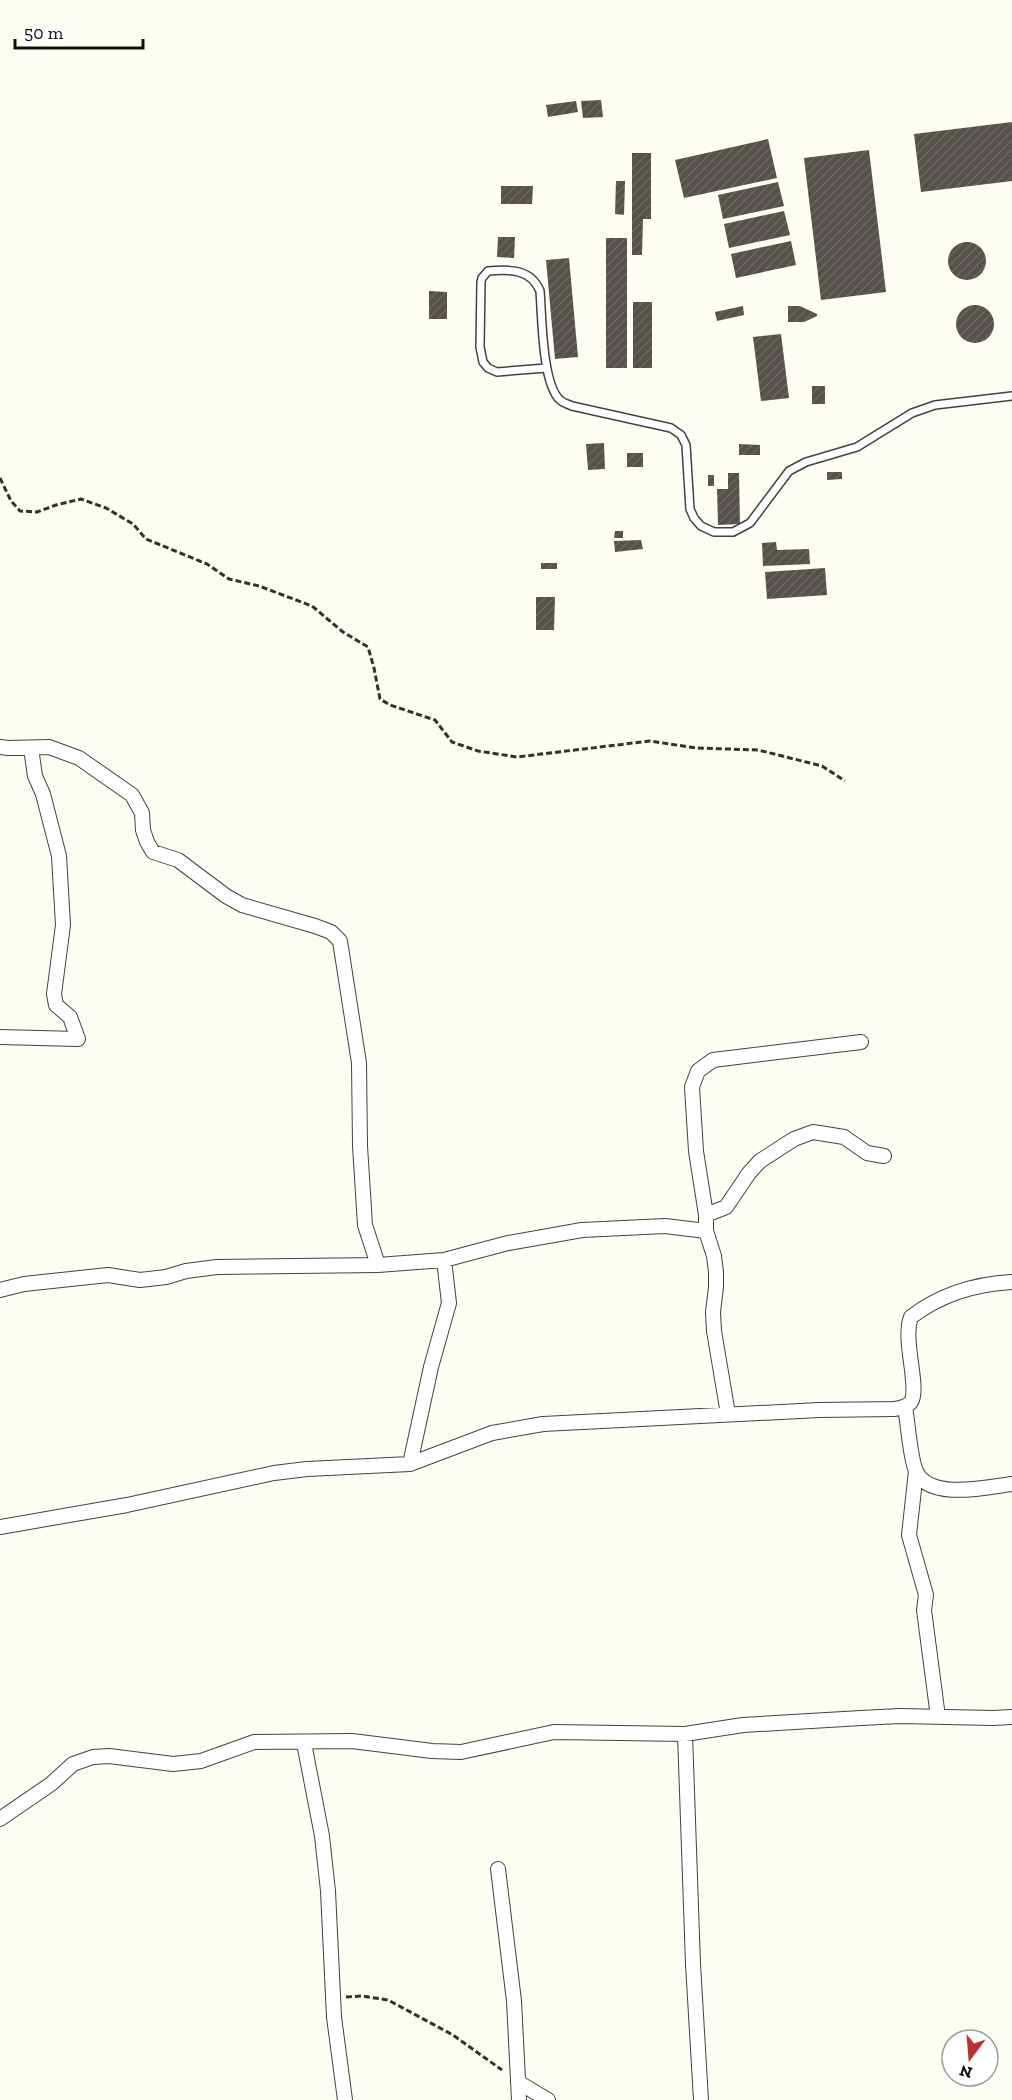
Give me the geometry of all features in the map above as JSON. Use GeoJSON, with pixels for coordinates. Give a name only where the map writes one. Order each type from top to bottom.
{"type":"FeatureCollection","features":[{"type":"Feature","properties":{"kind":"street"},"geometry":{"type":"LineString","coordinates":[[0,747],[49,747],[79,758],[132,795],[142,813],[143,830],[153,852],[177,860],[242,905],[332,932],[340,942],[359,1063],[360,1146],[365,1225],[378,1265]]}},
{"type":"Feature","properties":{"kind":"street"},"geometry":{"type":"LineString","coordinates":[[0,1037],[78,1040],[70,1017],[56,1005],[54,993],[63,925],[59,856],[43,794],[34,776],[31,748]]}},
{"type":"Feature","properties":{"kind":"street"},"geometry":{"type":"LineString","coordinates":[[728,1414],[714,1331],[713,1312],[717,1287],[714,1256],[706,1231],[706,1215],[696,1151],[692,1087],[698,1071],[712,1060],[861,1042]]}},
{"type":"Feature","properties":{"kind":"street"},"geometry":{"type":"LineString","coordinates":[[706,1215],[726,1207],[760,1161],[794,1139],[813,1132],[844,1137],[867,1153],[884,1156]]}},
{"type":"Feature","properties":{"kind":"street"},"geometry":{"type":"LineString","coordinates":[[0,1290],[24,1284],[108,1275],[140,1280],[217,1267],[378,1265],[444,1260],[508,1243],[582,1230],[665,1226],[706,1231]]}},
{"type":"Feature","properties":{"kind":"street"},"geometry":{"type":"LineString","coordinates":[[410,1464],[431,1367],[449,1303],[444,1260]]}},
{"type":"Feature","properties":{"kind":"street"},"geometry":{"type":"LineString","coordinates":[[0,1527],[127,1505],[274,1473],[307,1469],[410,1464],[492,1432],[543,1424],[905,1407],[911,1401],[914,1391],[907,1332],[910,1317],[953,1293],[985,1283],[1012,1282]]}},
{"type":"Feature","properties":{"kind":"street"},"geometry":{"type":"LineString","coordinates":[[905,1407],[916,1471],[909,1535],[926,1595],[924,1610],[938,1717]]}},
{"type":"Feature","properties":{"kind":"street"},"geometry":{"type":"LineString","coordinates":[[916,1471],[923,1481],[936,1488],[954,1490],[1012,1484]]}},
{"type":"Feature","properties":{"kind":"street"},"geometry":{"type":"LineString","coordinates":[[0,1819],[51,1784],[73,1764],[93,1757],[109,1756],[173,1764],[201,1761],[254,1742],[352,1741],[432,1751],[461,1752],[554,1732],[685,1734],[743,1725],[900,1716],[1012,1717]]}},
{"type":"Feature","properties":{"kind":"street"},"geometry":{"type":"LineString","coordinates":[[685,1734],[693,1964],[701,2100]]}},
{"type":"Feature","properties":{"kind":"street"},"geometry":{"type":"LineString","coordinates":[[304,1743],[322,1836],[328,1892],[334,2016],[345,2100]]}},
{"type":"Feature","properties":{"kind":"street"},"geometry":{"type":"LineString","coordinates":[[498,1869],[514,2001],[519,2100]]}},
{"type":"Feature","properties":{"kind":"street"},"geometry":{"type":"LineString","coordinates":[[518,2082],[548,2100]]}},
{"type":"Feature","properties":{"kind":"lane"},"geometry":{"type":"LineString","coordinates":[[546,368],[497,372],[488,368],[483,362],[480,347],[481,282],[488,271],[520,272],[530,275],[536,282],[540,291],[546,368],[555,394],[560,400],[671,428],[681,435],[686,445],[690,509],[701,526],[714,531],[734,532],[750,524],[789,471],[806,462],[857,447],[912,413],[935,405],[1012,396]]}},
{"type":"Feature","properties":{"kind":"path"},"geometry":{"type":"LineString","coordinates":[[0,478],[11,501],[20,511],[37,512],[81,499],[106,508],[133,524],[146,539],[207,564],[229,579],[259,586],[312,606],[343,632],[368,648],[380,699],[390,705],[435,720],[452,742],[478,751],[517,757],[650,741],[696,748],[758,750],[822,766],[845,781]]}},
{"type":"Feature","properties":{"kind":"path"},"geometry":{"type":"LineString","coordinates":[[334,1998],[363,1996],[388,2000],[453,2036],[518,2082]]}},
{"type":"Feature","properties":{"kind":"building"},"geometry":{"type":"Polygon","coordinates":[[[601,100],[603,117],[583,118],[581,101],[601,100]]]}},
{"type":"Feature","properties":{"kind":"building"},"geometry":{"type":"Polygon","coordinates":[[[576,101],[578,112],[548,117],[546,105],[576,101]]]}},
{"type":"Feature","properties":{"kind":"building"},"geometry":{"type":"Polygon","coordinates":[[[1012,122],[1012,181],[921,192],[914,134],[1012,122]]]}},
{"type":"Feature","properties":{"kind":"building"},"geometry":{"type":"Polygon","coordinates":[[[768,139],[777,178],[684,198],[675,160],[768,139]]]}},
{"type":"Feature","properties":{"kind":"building"},"geometry":{"type":"Polygon","coordinates":[[[869,150],[886,292],[821,300],[804,158],[869,150]]]}},
{"type":"Feature","properties":{"kind":"building"},"geometry":{"type":"Polygon","coordinates":[[[632,153],[651,153],[651,219],[643,219],[642,255],[632,255],[632,153]]]}},
{"type":"Feature","properties":{"kind":"building"},"geometry":{"type":"Polygon","coordinates":[[[616,181],[625,181],[624,215],[615,214],[616,181]]]}},
{"type":"Feature","properties":{"kind":"building"},"geometry":{"type":"Polygon","coordinates":[[[778,182],[784,206],[723,219],[718,195],[778,182]]]}},
{"type":"Feature","properties":{"kind":"building"},"geometry":{"type":"Polygon","coordinates":[[[501,186],[533,186],[532,204],[501,204],[501,186]]]}},
{"type":"Feature","properties":{"kind":"building"},"geometry":{"type":"Polygon","coordinates":[[[784,211],[790,235],[729,248],[724,224],[784,211]]]}},
{"type":"Feature","properties":{"kind":"building"},"geometry":{"type":"Polygon","coordinates":[[[498,237],[515,237],[514,258],[497,257],[498,237]]]}},
{"type":"Feature","properties":{"kind":"building"},"geometry":{"type":"Polygon","coordinates":[[[606,238],[627,238],[627,368],[606,368],[606,238]]]}},
{"type":"Feature","properties":{"kind":"building"},"geometry":{"type":"Polygon","coordinates":[[[791,241],[796,265],[736,278],[731,254],[791,241]]]}},
{"type":"Feature","properties":{"kind":"building"},"geometry":{"type":"Polygon","coordinates":[[[967,242],[981,247],[986,261],[981,275],[967,280],[953,275],[948,261],[953,247],[967,242]]]}},
{"type":"Feature","properties":{"kind":"building"},"geometry":{"type":"Polygon","coordinates":[[[569,258],[578,357],[555,359],[546,260],[569,258]]]}},
{"type":"Feature","properties":{"kind":"building"},"geometry":{"type":"Polygon","coordinates":[[[429,291],[447,292],[447,319],[429,319],[429,291]]]}},
{"type":"Feature","properties":{"kind":"building"},"geometry":{"type":"Polygon","coordinates":[[[633,302],[652,302],[652,368],[633,368],[633,302]]]}},
{"type":"Feature","properties":{"kind":"building"},"geometry":{"type":"Polygon","coordinates":[[[975,305],[989,310],[994,324],[989,338],[975,343],[961,338],[956,324],[961,310],[975,305]]]}},
{"type":"Feature","properties":{"kind":"building"},"geometry":{"type":"Polygon","coordinates":[[[743,306],[744,315],[717,321],[715,312],[743,306]]]}},
{"type":"Feature","properties":{"kind":"building"},"geometry":{"type":"Polygon","coordinates":[[[788,306],[800,306],[817,316],[804,322],[788,322],[788,306]]]}},
{"type":"Feature","properties":{"kind":"building"},"geometry":{"type":"Polygon","coordinates":[[[781,334],[789,398],[761,401],[753,337],[781,334]]]}},
{"type":"Feature","properties":{"kind":"building"},"geometry":{"type":"Polygon","coordinates":[[[812,386],[825,386],[825,404],[812,404],[812,386]]]}},
{"type":"Feature","properties":{"kind":"building"},"geometry":{"type":"Polygon","coordinates":[[[604,443],[605,469],[588,470],[586,444],[604,443]]]}},
{"type":"Feature","properties":{"kind":"building"},"geometry":{"type":"Polygon","coordinates":[[[739,444],[760,445],[760,455],[739,455],[739,444]]]}},
{"type":"Feature","properties":{"kind":"building"},"geometry":{"type":"Polygon","coordinates":[[[627,453],[643,453],[643,467],[627,467],[627,453]]]}},
{"type":"Feature","properties":{"kind":"building"},"geometry":{"type":"Polygon","coordinates":[[[827,472],[842,472],[842,479],[827,480],[827,472]]]}},
{"type":"Feature","properties":{"kind":"building"},"geometry":{"type":"Polygon","coordinates":[[[728,473],[739,473],[740,524],[718,525],[717,489],[728,489],[728,473]]]}},
{"type":"Feature","properties":{"kind":"building"},"geometry":{"type":"Polygon","coordinates":[[[708,475],[714,475],[714,486],[708,486],[708,475]]]}},
{"type":"Feature","properties":{"kind":"building"},"geometry":{"type":"Polygon","coordinates":[[[615,531],[623,531],[623,538],[614,538],[615,531]]]}},
{"type":"Feature","properties":{"kind":"building"},"geometry":{"type":"Polygon","coordinates":[[[641,540],[643,549],[615,552],[614,541],[641,540]]]}},
{"type":"Feature","properties":{"kind":"building"},"geometry":{"type":"Polygon","coordinates":[[[776,542],[777,550],[809,549],[810,564],[763,566],[762,543],[776,542]]]}},
{"type":"Feature","properties":{"kind":"building"},"geometry":{"type":"Polygon","coordinates":[[[541,563],[557,563],[557,569],[541,569],[541,563]]]}},
{"type":"Feature","properties":{"kind":"building"},"geometry":{"type":"Polygon","coordinates":[[[825,568],[827,595],[767,599],[765,572],[825,568]]]}},
{"type":"Feature","properties":{"kind":"building"},"geometry":{"type":"Polygon","coordinates":[[[536,597],[555,597],[554,630],[536,630],[536,597]]]}}]}
